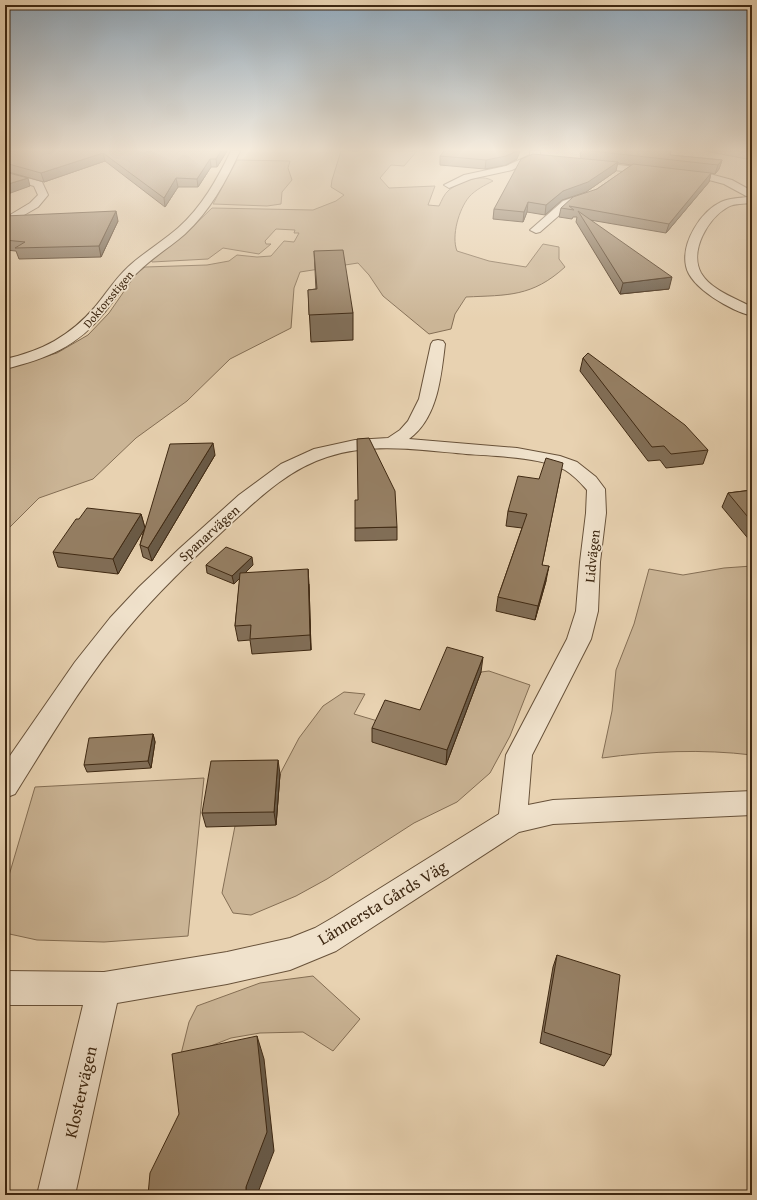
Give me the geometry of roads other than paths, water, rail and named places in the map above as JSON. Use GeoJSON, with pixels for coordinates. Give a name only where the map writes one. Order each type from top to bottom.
{"type":"FeatureCollection","features":[{"type":"Feature","properties":{"kind":"street"},"geometry":{"type":"LineString","coordinates":[[5,223],[31,207]]}},
{"type":"Feature","properties":{"kind":"street","name":"Doktorsstigen"},"geometry":{"type":"LineString","coordinates":[[5,364],[41,355],[75,336],[86,326],[120,282],[132,270],[197,216],[202,207]]}},
{"type":"Feature","properties":{"kind":"street"},"geometry":{"type":"LineString","coordinates":[[536,230],[563,207]]}},
{"type":"Feature","properties":{"kind":"street"},"geometry":{"type":"LineString","coordinates":[[721,207],[715,212],[695,239],[692,256],[695,274],[711,289],[752,312]]}},
{"type":"Feature","properties":{"kind":"street"},"geometry":{"type":"LineString","coordinates":[[393,443],[416,424],[426,403],[438,344]]}},
{"type":"Feature","properties":{"kind":"street","name":"Spanarvägen"},"geometry":{"type":"LineString","coordinates":[[5,786],[56,707],[90,660],[136,604],[182,557],[253,493],[294,464],[312,454],[337,448],[370,443],[393,443]]}},
{"type":"Feature","properties":{"kind":"street","name":"Lidvägen"},"geometry":{"type":"LineString","coordinates":[[393,443],[517,453],[554,460],[571,466],[589,481],[596,490],[596,513],[590,562],[587,611],[579,639],[519,755],[512,821]]}},
{"type":"Feature","properties":{"kind":"street","name":"Lännersta Gårds Väg"},"geometry":{"type":"LineString","coordinates":[[5,988],[104,989],[227,968],[290,954],[325,940],[512,821],[553,812],[752,803]]}},
{"type":"Feature","properties":{"kind":"street","name":"Klostervägen"},"geometry":{"type":"LineString","coordinates":[[56,1195],[104,989]]}}]}
